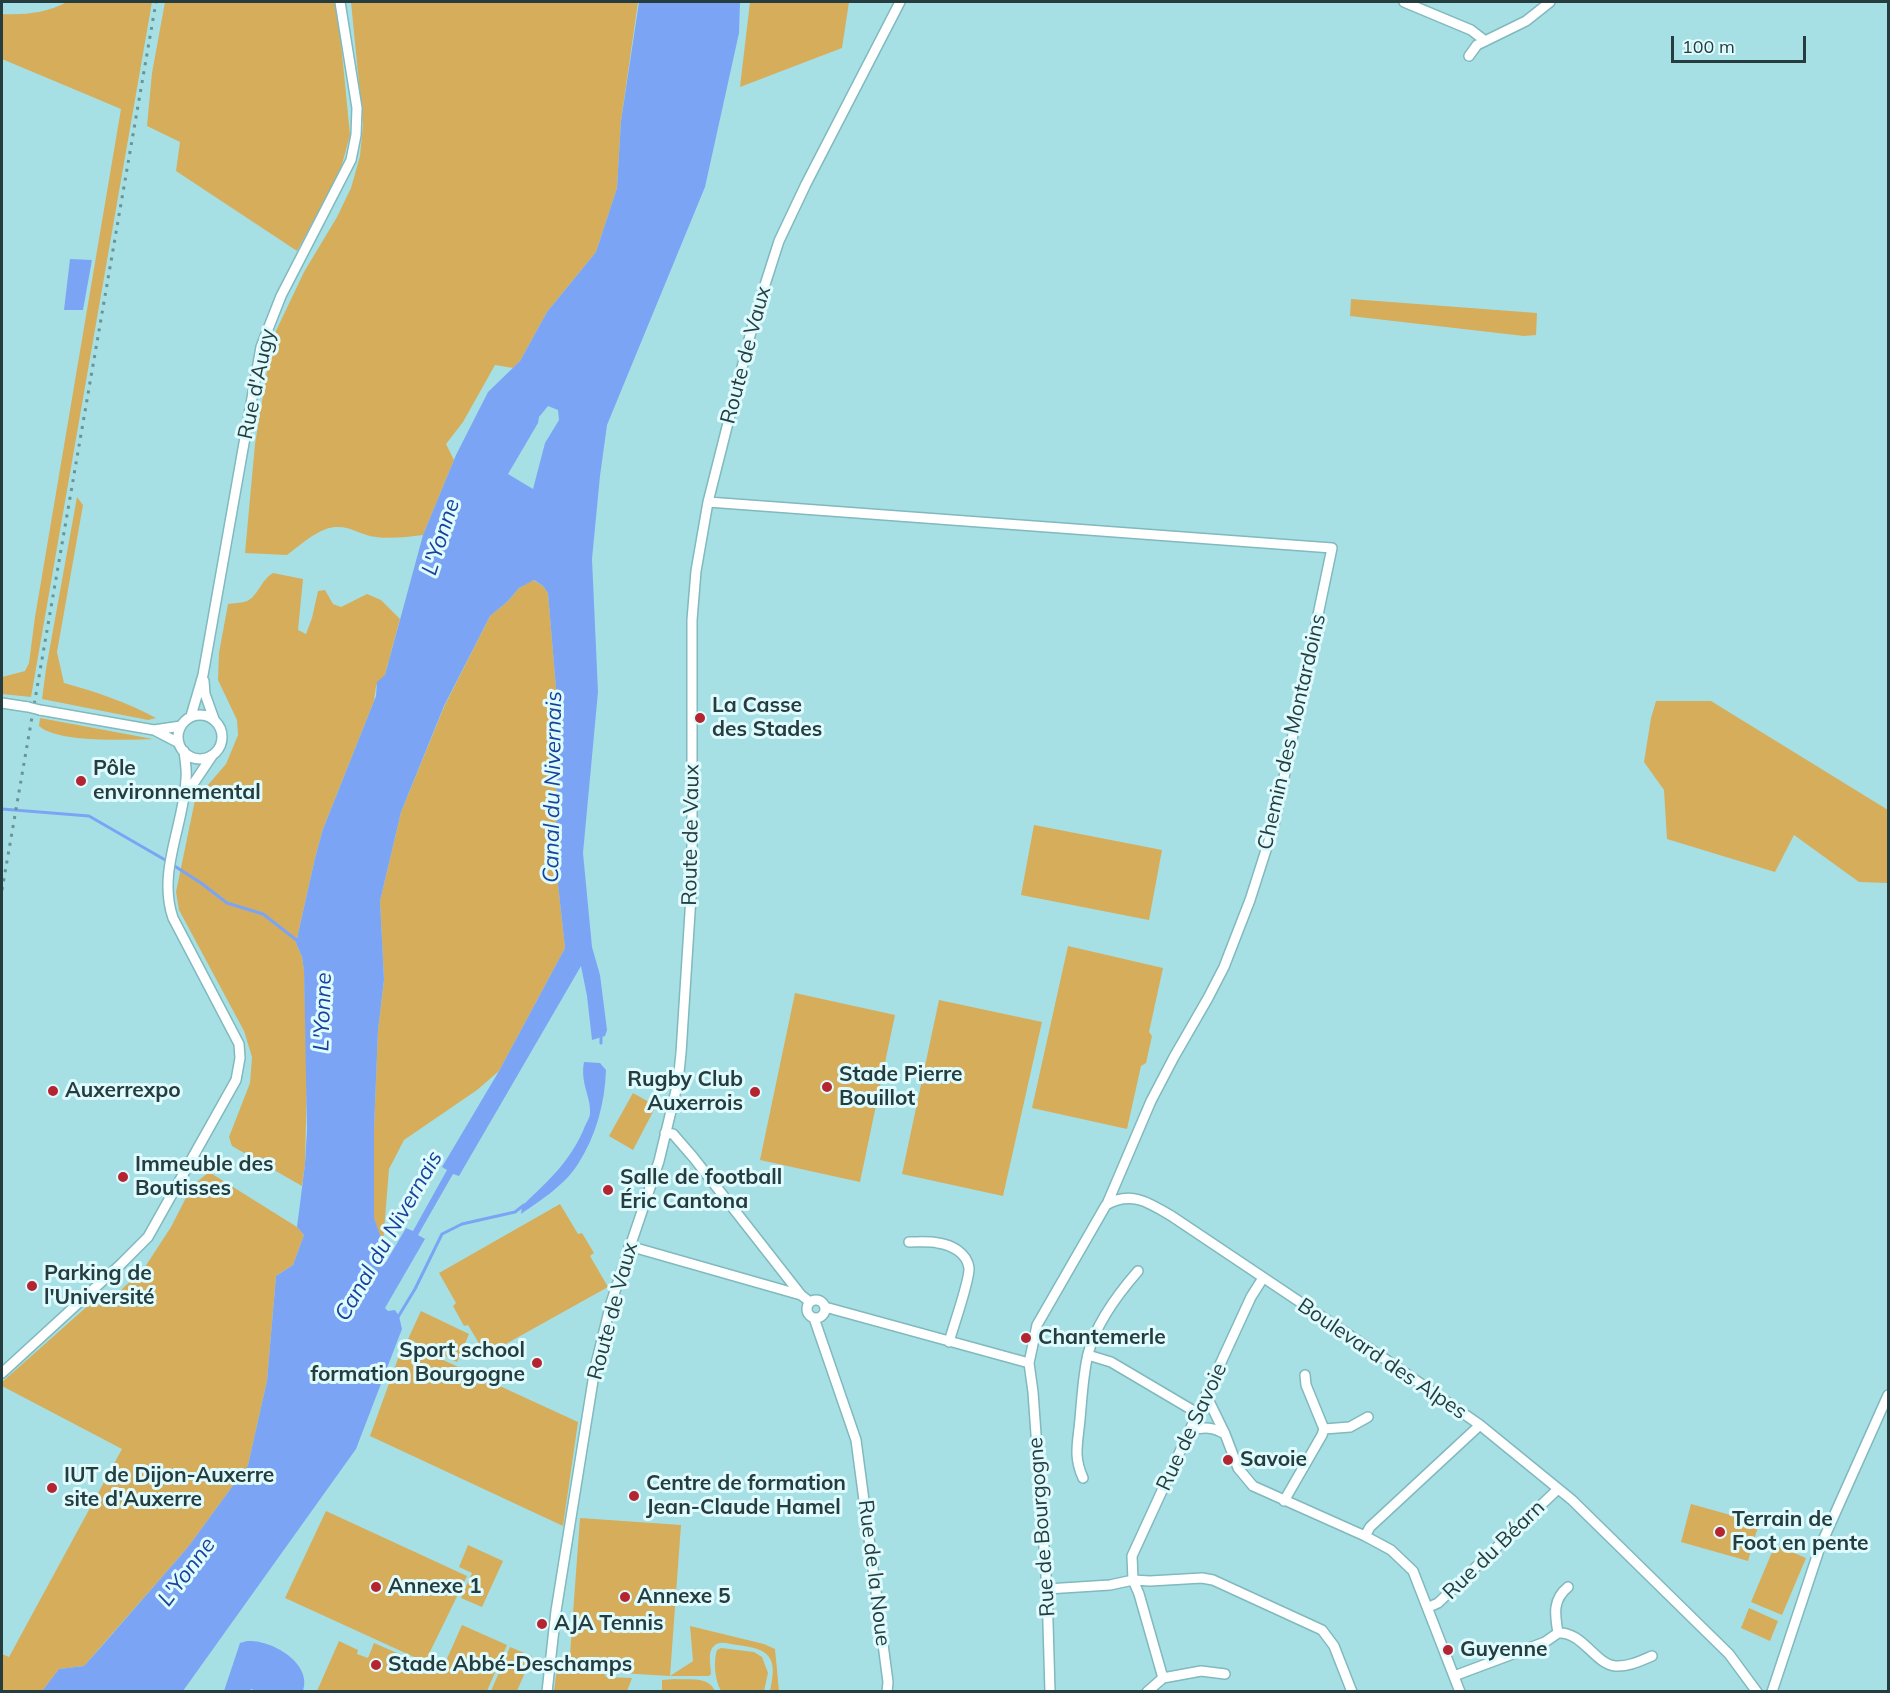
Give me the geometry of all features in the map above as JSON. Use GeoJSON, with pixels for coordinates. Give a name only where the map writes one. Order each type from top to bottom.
{"type":"FeatureCollection","features":[{"type":"Feature","properties":{"kind":"street","name":"Rue d'Augy"},"geometry":{"type":"LineString","coordinates":[[191,716],[203,675],[261,347],[280,296],[351,160],[356,135],[357,108],[340,2]]}},
{"type":"Feature","properties":{"kind":"street","name":"Route de Vaux"},"geometry":{"type":"LineString","coordinates":[[547,1692],[556,1611],[595,1368],[611,1303],[659,1161],[678,1082],[687,980],[692,881],[692,620],[697,561],[708,502],[755,316],[779,242],[900,2]]}},
{"type":"Feature","properties":{"kind":"street"},"geometry":{"type":"LineString","coordinates":[[1404,2],[1471,30],[1484,40]]}},
{"type":"Feature","properties":{"kind":"street"},"geometry":{"type":"LineString","coordinates":[[1469,56],[1484,40],[1526,21],[1550,2]]}},
{"type":"Feature","properties":{"kind":"street","name":"Chemin des Montardoins"},"geometry":{"type":"LineString","coordinates":[[708,502],[1332,548],[1274,825],[1250,900],[1224,967],[1151,1101],[1106,1205]]}},
{"type":"Feature","properties":{"kind":"street","name":"Rue d'Augy"},"geometry":{"type":"LineString","coordinates":[[203,675],[205,694],[214,719]]}},
{"type":"Feature","properties":{"kind":"street"},"geometry":{"type":"LineString","coordinates":[[2,703],[154,730],[181,726]]}},
{"type":"Feature","properties":{"kind":"street"},"geometry":{"type":"LineString","coordinates":[[2,1373],[148,1237],[236,1080],[240,1058],[239,1044],[173,918],[166,890],[186,778],[178,738],[181,726],[191,716],[203,714],[219,724],[221,745],[184,798]]}},
{"type":"Feature","properties":{"kind":"street"},"geometry":{"type":"LineString","coordinates":[[154,730],[197,759],[212,756]]}},
{"type":"Feature","properties":{"kind":"street"},"geometry":{"type":"LineString","coordinates":[[665,1133],[673,1134],[693,1156],[801,1295],[810,1302],[820,1301],[825,1307],[1029,1363],[1032,1340],[1042,1313],[1106,1205]]}},
{"type":"Feature","properties":{"kind":"street","name":"Boulevard des Alpes"},"geometry":{"type":"LineString","coordinates":[[1106,1205],[1127,1197],[1160,1209],[1480,1425],[1558,1489],[1729,1654],[1757,1692]]}},
{"type":"Feature","properties":{"kind":"street"},"geometry":{"type":"LineString","coordinates":[[909,1242],[938,1243],[950,1246],[959,1251],[967,1262],[968,1276],[949,1342]]}},
{"type":"Feature","properties":{"kind":"street"},"geometry":{"type":"LineString","coordinates":[[629,1246],[801,1295]]}},
{"type":"Feature","properties":{"kind":"street"},"geometry":{"type":"LineString","coordinates":[[1083,1478],[1076,1463],[1088,1354],[1093,1337],[1118,1294],[1138,1271]]}},
{"type":"Feature","properties":{"kind":"street","name":"Rue de Savoie"},"geometry":{"type":"LineString","coordinates":[[1133,1580],[1132,1556],[1263,1278]]}},
{"type":"Feature","properties":{"kind":"street"},"geometry":{"type":"LineString","coordinates":[[810,1302],[808,1312],[814,1318],[824,1315],[825,1307]]}},
{"type":"Feature","properties":{"kind":"street","name":"Rue de la Noue"},"geometry":{"type":"LineString","coordinates":[[814,1318],[856,1440],[880,1616],[888,1682],[887,1692]]}},
{"type":"Feature","properties":{"kind":"street"},"geometry":{"type":"LineString","coordinates":[[1088,1354],[1111,1362],[1199,1414]]}},
{"type":"Feature","properties":{"kind":"street","name":"Rue de Bourgogne"},"geometry":{"type":"LineString","coordinates":[[1029,1363],[1047,1589],[1050,1692]]}},
{"type":"Feature","properties":{"kind":"street"},"geometry":{"type":"LineString","coordinates":[[1284,1501],[1322,1435],[1323,1429],[1306,1385],[1305,1375]]}},
{"type":"Feature","properties":{"kind":"street"},"geometry":{"type":"LineString","coordinates":[[1206,1395],[1243,1477],[1253,1486],[1392,1550],[1413,1570],[1460,1692]]}},
{"type":"Feature","properties":{"kind":"street"},"geometry":{"type":"LineString","coordinates":[[1772,1692],[1820,1547],[1888,1395]]}},
{"type":"Feature","properties":{"kind":"street"},"geometry":{"type":"LineString","coordinates":[[1323,1429],[1350,1427],[1368,1416]]}},
{"type":"Feature","properties":{"kind":"street"},"geometry":{"type":"LineString","coordinates":[[1365,1536],[1370,1527],[1480,1425]]}},
{"type":"Feature","properties":{"kind":"street"},"geometry":{"type":"LineString","coordinates":[[1191,1430],[1214,1428],[1225,1434]]}},
{"type":"Feature","properties":{"kind":"street","name":"Rue du Béarn"},"geometry":{"type":"LineString","coordinates":[[1429,1607],[1438,1604],[1558,1489]]}},
{"type":"Feature","properties":{"kind":"street"},"geometry":{"type":"LineString","coordinates":[[1047,1589],[1110,1585],[1133,1580],[1207,1578],[1315,1626],[1332,1640],[1352,1692]]}},
{"type":"Feature","properties":{"kind":"street"},"geometry":{"type":"LineString","coordinates":[[1133,1580],[1163,1678]]}},
{"type":"Feature","properties":{"kind":"street"},"geometry":{"type":"LineString","coordinates":[[1558,1633],[1555,1616],[1556,1601],[1568,1587]]}},
{"type":"Feature","properties":{"kind":"street"},"geometry":{"type":"LineString","coordinates":[[1454,1676],[1545,1642],[1558,1633],[1573,1636],[1613,1666],[1633,1664],[1652,1656]]}},
{"type":"Feature","properties":{"kind":"street"},"geometry":{"type":"LineString","coordinates":[[1147,1692],[1163,1678],[1201,1671],[1225,1674]]}},
{"type":"Feature","properties":{"kind":"shaded area"},"geometry":{"type":"Polygon","coordinates":[[[67,2],[152,2],[31,697],[2,694],[2,677],[25,671],[29,663],[121,109],[2,59],[2,14],[35,12],[51,9],[67,2]]]}},
{"type":"Feature","properties":{"kind":"shaded area"},"geometry":{"type":"Polygon","coordinates":[[[165,2],[337,2],[350,135],[340,172],[297,251],[176,171],[180,142],[147,126],[152,73],[165,2]]]}},
{"type":"Feature","properties":{"kind":"shaded area"},"geometry":{"type":"Polygon","coordinates":[[[351,2],[638,2],[621,121],[617,188],[596,252],[547,312],[520,361],[513,368],[495,365],[463,422],[446,444],[454,460],[423,535],[382,538],[346,528],[333,527],[306,540],[287,555],[245,553],[255,444],[275,333],[304,272],[337,217],[351,188],[360,156],[363,124],[351,2]]]}},
{"type":"Feature","properties":{"kind":"shaded area"},"geometry":{"type":"Polygon","coordinates":[[[750,2],[849,2],[842,48],[740,87],[750,2]]]}},
{"type":"Feature","properties":{"kind":"shaded area"},"geometry":{"type":"Polygon","coordinates":[[[1351,299],[1537,313],[1536,335],[1524,336],[1350,316],[1351,299]]]}},
{"type":"Feature","properties":{"kind":"shaded area"},"geometry":{"type":"Polygon","coordinates":[[[77,497],[83,505],[57,652],[64,683],[111,698],[156,718],[148,720],[42,699],[77,497]]]}},
{"type":"Feature","properties":{"kind":"shaded area"},"geometry":{"type":"Polygon","coordinates":[[[273,573],[303,579],[298,630],[306,634],[318,591],[325,590],[333,604],[341,607],[367,594],[381,600],[400,619],[385,675],[376,686],[374,701],[323,829],[296,943],[302,957],[304,971],[307,1083],[305,1164],[302,1186],[232,1146],[229,1137],[250,1083],[252,1057],[244,1031],[179,910],[176,892],[195,800],[226,764],[238,735],[237,720],[218,680],[219,653],[228,604],[251,599],[273,573]]]}},
{"type":"Feature","properties":{"kind":"shaded area"},"geometry":{"type":"Polygon","coordinates":[[[533,580],[543,586],[548,593],[557,700],[556,866],[565,948],[499,1071],[477,1090],[404,1140],[389,1169],[383,1243],[374,1219],[374,1130],[378,1030],[384,980],[380,901],[401,812],[444,707],[490,616],[519,588],[533,580]]]}},
{"type":"Feature","properties":{"kind":"shaded area"},"geometry":{"type":"Polygon","coordinates":[[[1656,701],[1711,701],[1888,810],[1888,883],[1859,882],[1794,835],[1775,872],[1667,839],[1664,790],[1644,762],[1656,701]]]}},
{"type":"Feature","properties":{"kind":"shaded area"},"geometry":{"type":"Polygon","coordinates":[[[40,718],[153,739],[77,738],[48,731],[39,726],[40,718]]]}},
{"type":"Feature","properties":{"kind":"shaded area"},"geometry":{"type":"Polygon","coordinates":[[[1034,825],[1162,850],[1149,920],[1021,895],[1034,825]]]}},
{"type":"Feature","properties":{"kind":"shaded area"},"geometry":{"type":"Polygon","coordinates":[[[1068,946],[1163,968],[1149,1032],[1152,1036],[1146,1063],[1141,1066],[1127,1129],[1032,1108],[1068,946]]]}},
{"type":"Feature","properties":{"kind":"shaded area","name":"Stade Pierre Bouillot"},"geometry":{"type":"Polygon","coordinates":[[[795,993],[895,1015],[860,1182],[760,1160],[795,993]]]}},
{"type":"Feature","properties":{"kind":"shaded area"},"geometry":{"type":"Polygon","coordinates":[[[939,1000],[1042,1022],[1003,1196],[902,1174],[939,1000]]]}},
{"type":"Feature","properties":{"kind":"shaded area"},"geometry":{"type":"Polygon","coordinates":[[[633,1093],[656,1106],[633,1150],[609,1136],[633,1093]]]}},
{"type":"Feature","properties":{"kind":"shaded area"},"geometry":{"type":"Polygon","coordinates":[[[209,1172],[297,1227],[304,1235],[293,1265],[276,1276],[267,1381],[248,1465],[188,1547],[84,1666],[59,1669],[42,1691],[2,1691],[2,1654],[9,1657],[122,1449],[2,1386],[2,1382],[91,1303],[111,1307],[123,1288],[143,1270],[171,1227],[192,1186],[209,1172]]]}},
{"type":"Feature","properties":{"kind":"shaded area"},"geometry":{"type":"Polygon","coordinates":[[[560,1204],[578,1234],[582,1233],[594,1253],[590,1256],[608,1287],[486,1355],[468,1325],[464,1326],[453,1306],[456,1303],[439,1273],[560,1204]]]}},
{"type":"Feature","properties":{"kind":"shaded area"},"geometry":{"type":"Polygon","coordinates":[[[421,1311],[469,1334],[457,1362],[408,1339],[421,1311]]]}},
{"type":"Feature","properties":{"kind":"shaded area"},"geometry":{"type":"Polygon","coordinates":[[[404,1342],[578,1422],[563,1526],[370,1436],[404,1342]]]}},
{"type":"Feature","properties":{"kind":"shaded area","name":"Terrain de Foot en pente"},"geometry":{"type":"Polygon","coordinates":[[[1691,1504],[1759,1523],[1748,1561],[1681,1542],[1691,1504]]]}},
{"type":"Feature","properties":{"kind":"shaded area","name":"Annexe 1"},"geometry":{"type":"Polygon","coordinates":[[[326,1511],[467,1576],[425,1662],[285,1598],[326,1511]]]}},
{"type":"Feature","properties":{"kind":"shaded area","name":"Annexe 5"},"geometry":{"type":"Polygon","coordinates":[[[580,1518],[681,1525],[670,1676],[604,1672],[606,1677],[632,1678],[627,1691],[554,1691],[557,1668],[569,1668],[580,1518]]]}},
{"type":"Feature","properties":{"kind":"shaded area"},"geometry":{"type":"Polygon","coordinates":[[[468,1545],[503,1561],[482,1607],[461,1598],[472,1573],[459,1567],[468,1545]]]}},
{"type":"Feature","properties":{"kind":"shaded area"},"geometry":{"type":"Polygon","coordinates":[[[1775,1545],[1806,1558],[1782,1615],[1751,1602],[1775,1545]]]}},
{"type":"Feature","properties":{"kind":"shaded area"},"geometry":{"type":"Polygon","coordinates":[[[1749,1608],[1778,1621],[1770,1641],[1741,1628],[1749,1608]]]}},
{"type":"Feature","properties":{"kind":"shaded area","name":"Stade Abbé-Deschamps"},"geometry":{"type":"Polygon","coordinates":[[[462,1625],[507,1645],[487,1691],[317,1691],[339,1641],[358,1650],[357,1654],[368,1658],[374,1643],[441,1672],[462,1625]]]}},
{"type":"Feature","properties":{"kind":"shaded area"},"geometry":{"type":"Polygon","coordinates":[[[690,1626],[764,1644],[775,1649],[779,1691],[770,1691],[772,1663],[764,1652],[728,1643],[716,1644],[712,1649],[709,1676],[670,1676],[693,1661],[690,1626]]]}},
{"type":"Feature","properties":{"kind":"shaded area"},"geometry":{"type":"Polygon","coordinates":[[[510,1647],[532,1656],[517,1691],[491,1691],[510,1647]]]}},
{"type":"Feature","properties":{"kind":"shaded area"},"geometry":{"type":"Polygon","coordinates":[[[721,1648],[754,1652],[762,1657],[768,1673],[764,1691],[721,1691],[717,1682],[715,1665],[717,1650],[721,1648]]]}},
{"type":"Feature","properties":{"kind":"shaded area"},"geometry":{"type":"Polygon","coordinates":[[[662,1680],[703,1681],[712,1686],[715,1691],[662,1691],[662,1680]]]}},
{"type":"Feature","properties":{"kind":"water","name":"L'Yonne"},"geometry":{"type":"Polygon","coordinates":[[[639,2],[740,2],[739,33],[705,187],[607,425],[600,476],[592,559],[598,692],[583,853],[592,947],[600,975],[607,1030],[605,1036],[592,1040],[581,966],[459,1176],[453,1174],[418,1235],[425,1239],[385,1308],[388,1311],[395,1310],[402,1329],[356,1449],[183,1691],[42,1691],[59,1669],[84,1666],[188,1547],[248,1465],[267,1381],[276,1276],[293,1265],[304,1235],[297,1227],[307,1130],[304,971],[302,957],[296,943],[323,829],[376,696],[377,682],[385,675],[423,535],[456,455],[488,392],[520,361],[547,312],[596,252],[617,188],[621,121],[639,2]],[[548,406],[539,417],[538,423],[508,474],[533,489],[545,443],[559,420],[558,410],[548,406]],[[534,580],[519,588],[490,616],[444,706],[401,812],[380,901],[384,980],[378,1030],[374,1130],[374,1218],[383,1243],[380,1258],[383,1263],[386,1262],[406,1228],[413,1231],[447,1170],[442,1167],[499,1071],[565,948],[556,866],[557,700],[548,593],[534,580]]]}},
{"type":"Feature","properties":{"kind":"water"},"geometry":{"type":"Polygon","coordinates":[[[70,259],[92,260],[83,310],[64,310],[70,259]]]}},
{"type":"Feature","properties":{"kind":"water"},"geometry":{"type":"Polygon","coordinates":[[[584,1062],[600,1063],[606,1070],[604,1095],[595,1131],[573,1172],[552,1192],[521,1214],[522,1206],[566,1160],[588,1120],[590,1107],[583,1077],[584,1062]]]}},
{"type":"Feature","properties":{"kind":"water"},"geometry":{"type":"Polygon","coordinates":[[[247,1641],[267,1644],[296,1662],[302,1671],[303,1691],[254,1691],[252,1689],[224,1691],[240,1643],[247,1641]]]}},
{"type":"Feature","properties":{"kind":"waterway"},"geometry":{"type":"LineString","coordinates":[[2,809],[89,816],[167,861]]}},
{"type":"Feature","properties":{"kind":"waterway"},"geometry":{"type":"LineString","coordinates":[[173,865],[227,903],[263,914],[299,942]]}},
{"type":"Feature","properties":{"kind":"waterway"},"geometry":{"type":"LineString","coordinates":[[601,1036],[601,1043]]}},
{"type":"Feature","properties":{"kind":"waterway"},"geometry":{"type":"LineString","coordinates":[[398,1317],[415,1289],[442,1234],[462,1224],[515,1212],[524,1205]]}},
{"type":"Feature","properties":{"kind":"railway"},"geometry":{"type":"LineString","coordinates":[[2,890],[156,2]]}},
{"type":"Feature","properties":{"kind":"place","name":"La Casse des Stades"},"geometry":{"type":"Point","coordinates":[700,718]}},
{"type":"Feature","properties":{"kind":"place","name":"Pôle environnemental"},"geometry":{"type":"Point","coordinates":[81,781]}},
{"type":"Feature","properties":{"kind":"place","name":"Stade Pierre Bouillot"},"geometry":{"type":"Point","coordinates":[827,1087]}},
{"type":"Feature","properties":{"kind":"place","name":"Auxerrexpo"},"geometry":{"type":"Point","coordinates":[53,1091]}},
{"type":"Feature","properties":{"kind":"place","name":"Rugby Club Auxerrois"},"geometry":{"type":"Point","coordinates":[755,1092]}},
{"type":"Feature","properties":{"kind":"place","name":"Immeuble des Boutisses"},"geometry":{"type":"Point","coordinates":[123,1177]}},
{"type":"Feature","properties":{"kind":"place","name":"Salle de football Éric Cantona"},"geometry":{"type":"Point","coordinates":[608,1190]}},
{"type":"Feature","properties":{"kind":"place","name":"Parking de l'Université"},"geometry":{"type":"Point","coordinates":[32,1286]}},
{"type":"Feature","properties":{"kind":"place","name":"Chantemerle"},"geometry":{"type":"Point","coordinates":[1026,1338]}},
{"type":"Feature","properties":{"kind":"place","name":"Sport school formation Bourgogne"},"geometry":{"type":"Point","coordinates":[537,1363]}},
{"type":"Feature","properties":{"kind":"place","name":"Savoie"},"geometry":{"type":"Point","coordinates":[1228,1460]}},
{"type":"Feature","properties":{"kind":"place","name":"IUT de Dijon-Auxerre site d'Auxerre"},"geometry":{"type":"Point","coordinates":[52,1488]}},
{"type":"Feature","properties":{"kind":"place","name":"Centre de formation Jean-Claude Hamel"},"geometry":{"type":"Point","coordinates":[634,1496]}},
{"type":"Feature","properties":{"kind":"place","name":"Terrain de Foot en pente"},"geometry":{"type":"Point","coordinates":[1720,1532]}},
{"type":"Feature","properties":{"kind":"place","name":"Annexe 1"},"geometry":{"type":"Point","coordinates":[376,1587]}},
{"type":"Feature","properties":{"kind":"place","name":"Annexe 5"},"geometry":{"type":"Point","coordinates":[625,1597]}},
{"type":"Feature","properties":{"kind":"place","name":"AJA Tennis"},"geometry":{"type":"Point","coordinates":[542,1624]}},
{"type":"Feature","properties":{"kind":"place","name":"Guyenne"},"geometry":{"type":"Point","coordinates":[1448,1650]}},
{"type":"Feature","properties":{"kind":"place","name":"Stade Abbé-Deschamps"},"geometry":{"type":"Point","coordinates":[376,1665]}},
{"type":"Feature","properties":{"kind":"water label","name":"Canal du Nivernais"},"geometry":{"type":"Point","coordinates":[553,787]}},
{"type":"Feature","properties":{"kind":"water label","name":"Canal du Nivernais"},"geometry":{"type":"Point","coordinates":[389,1236]}}]}
